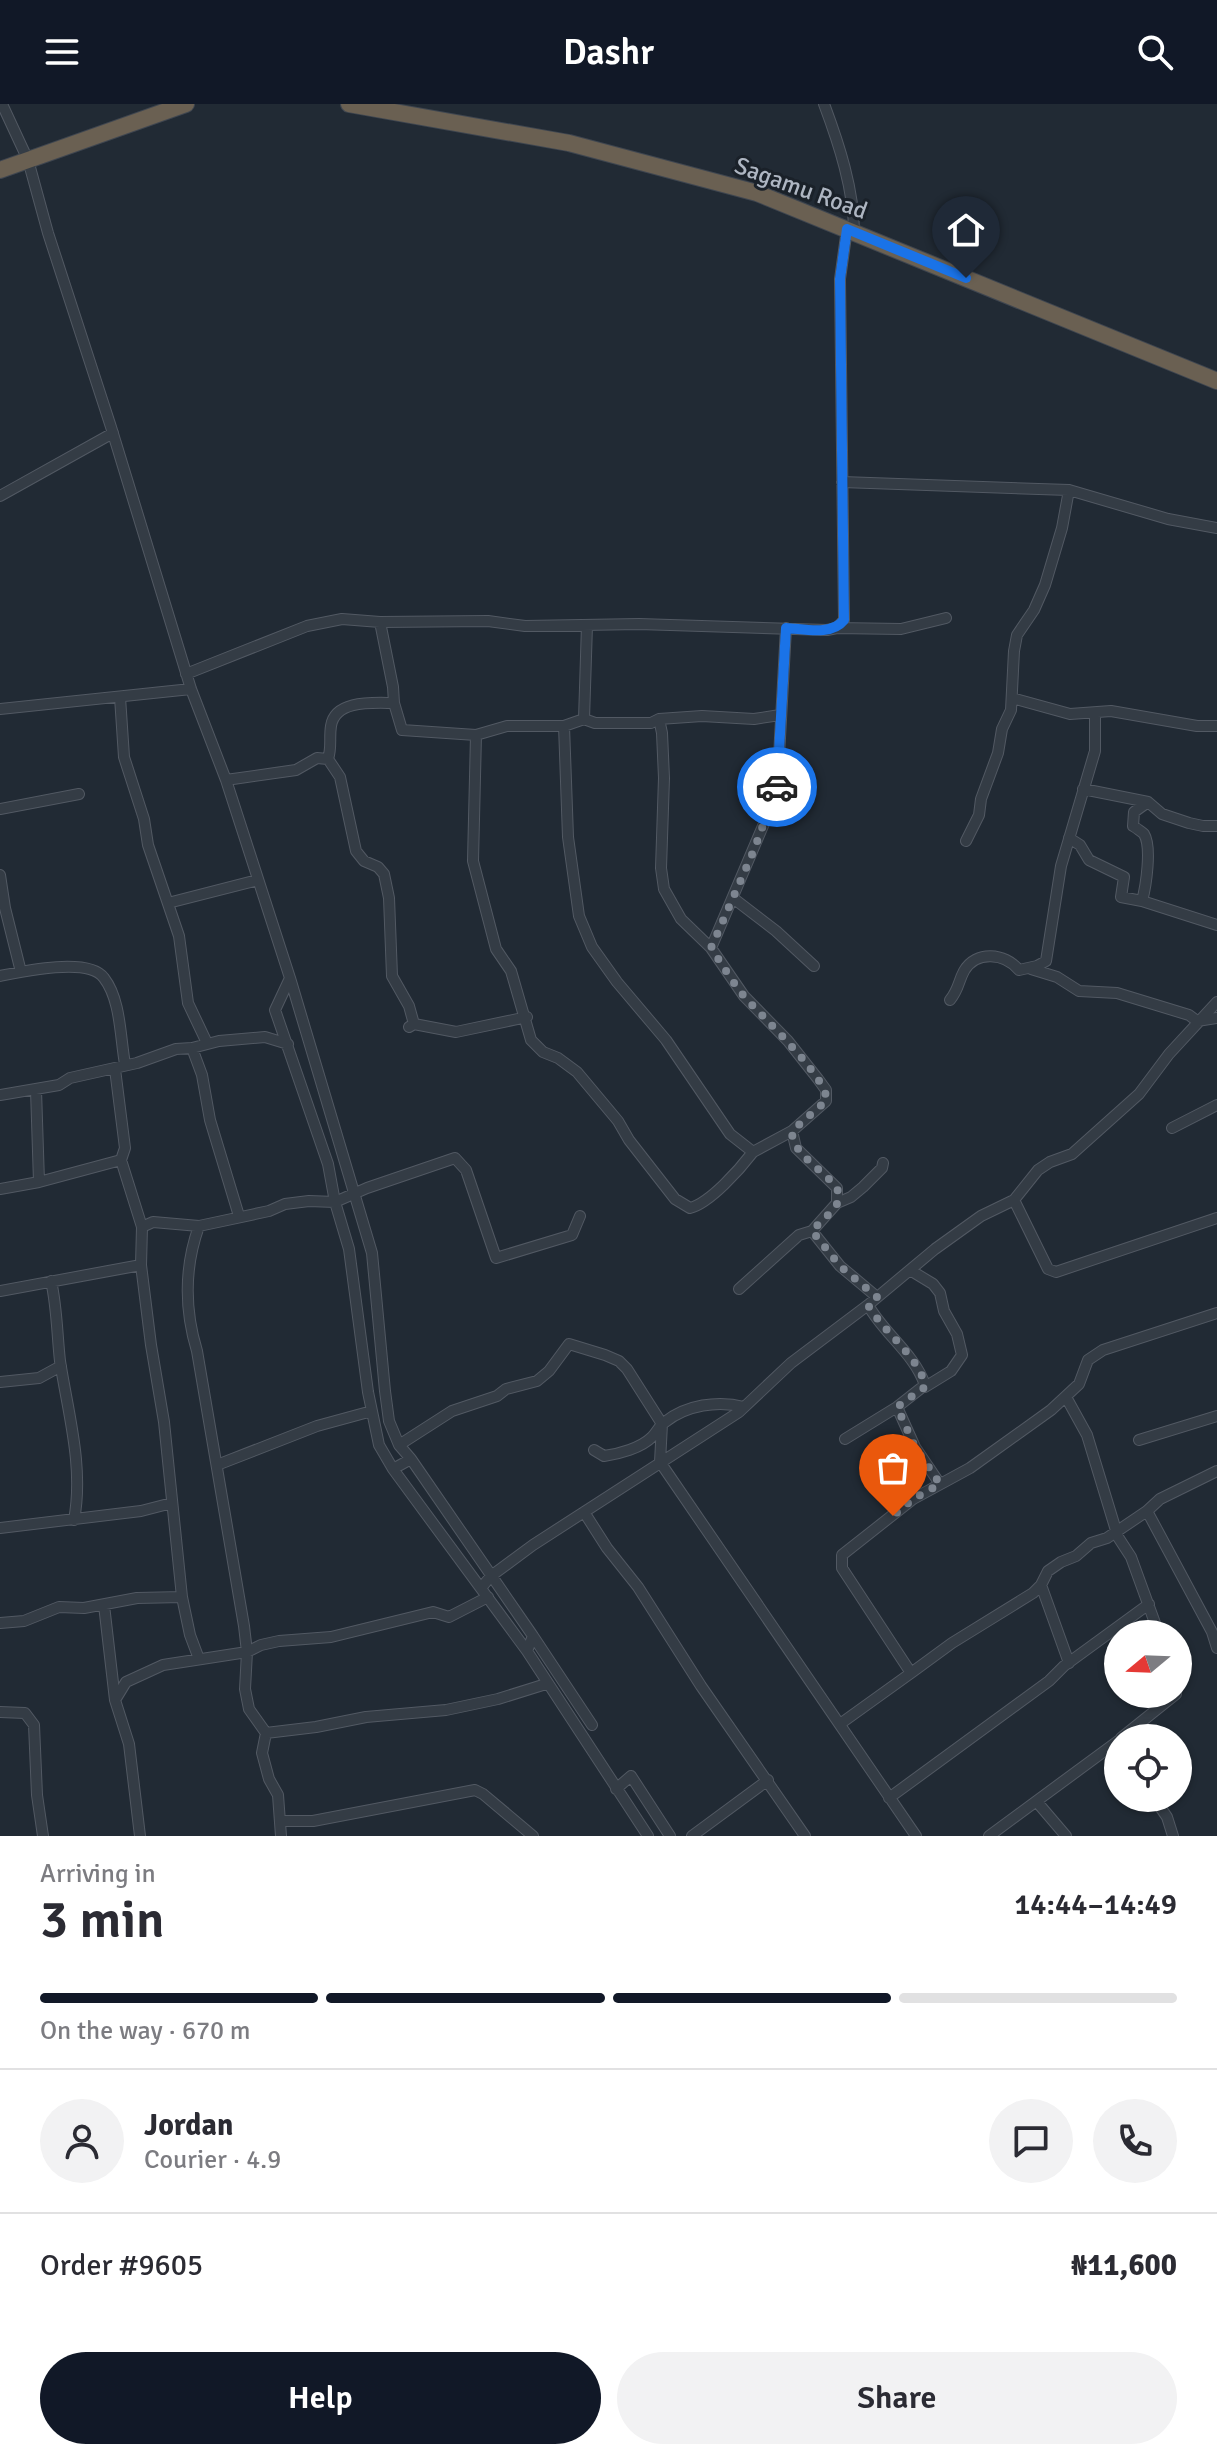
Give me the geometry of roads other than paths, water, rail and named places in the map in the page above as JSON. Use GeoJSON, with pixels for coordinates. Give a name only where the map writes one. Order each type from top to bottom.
{"type":"FeatureCollection","features":[{"type":"Feature","properties":{"kind":"highway"},"geometry":{"type":"LineString","coordinates":[[0,170],[186,104]]}},
{"type":"Feature","properties":{"kind":"highway","name":"Sagamu Road"},"geometry":{"type":"LineString","coordinates":[[349,104],[569,143],[757,193],[1217,381]]}},
{"type":"Feature","properties":{"kind":"street"},"geometry":{"type":"LineString","coordinates":[[2,104],[28,160],[186,674],[226,780],[290,978],[372,1253],[389,1421],[399,1445],[592,1725]]}},
{"type":"Feature","properties":{"kind":"street"},"geometry":{"type":"LineString","coordinates":[[824,104],[834,129],[851,199],[850,231],[840,279],[844,620],[837,628]]}},
{"type":"Feature","properties":{"kind":"street"},"geometry":{"type":"LineString","coordinates":[[0,496],[113,433]]}},
{"type":"Feature","properties":{"kind":"street"},"geometry":{"type":"LineString","coordinates":[[842,482],[1069,490],[1168,519],[1217,528]]}},
{"type":"Feature","properties":{"kind":"street"},"geometry":{"type":"LineString","coordinates":[[966,841],[979,815],[1002,729],[1008,721],[1017,635],[1034,610],[1045,585],[1062,528],[1069,490]]}},
{"type":"Feature","properties":{"kind":"street"},"geometry":{"type":"LineString","coordinates":[[186,674],[307,626],[342,619],[380,622],[477,621],[525,626],[639,624],[827,630],[901,629],[946,618]]}},
{"type":"Feature","properties":{"kind":"street"},"geometry":{"type":"LineString","coordinates":[[380,622],[394,703],[402,730],[476,735],[507,726],[564,726],[584,719],[595,723],[651,723],[659,719],[719,715],[754,719],[780,715]]}},
{"type":"Feature","properties":{"kind":"street"},"geometry":{"type":"LineString","coordinates":[[584,719],[587,625]]}},
{"type":"Feature","properties":{"kind":"street"},"geometry":{"type":"LineString","coordinates":[[711,948],[777,793],[786,628]]}},
{"type":"Feature","properties":{"kind":"street"},"geometry":{"type":"LineString","coordinates":[[0,709],[191,689]]}},
{"type":"Feature","properties":{"kind":"street"},"geometry":{"type":"LineString","coordinates":[[120,697],[124,757],[144,819],[148,845],[179,936],[188,1003],[207,1043]]}},
{"type":"Feature","properties":{"kind":"street"},"geometry":{"type":"LineString","coordinates":[[1012,698],[1070,714],[1111,711],[1197,726],[1217,726]]}},
{"type":"Feature","properties":{"kind":"street"},"geometry":{"type":"LineString","coordinates":[[328,759],[332,746],[331,724],[337,714],[350,706],[367,702],[394,703]]}},
{"type":"Feature","properties":{"kind":"street"},"geometry":{"type":"LineString","coordinates":[[950,1000],[958,990],[963,972],[974,959],[995,955],[1015,964],[1019,970],[1046,961],[1061,866],[1095,751],[1095,714]]}},
{"type":"Feature","properties":{"kind":"street"},"geometry":{"type":"LineString","coordinates":[[476,735],[473,861],[496,949],[511,971],[527,1017],[531,1040],[543,1052],[570,1065],[618,1121],[639,1153],[680,1203],[690,1208],[699,1206],[729,1181],[753,1152],[792,1131],[826,1101],[826,1090],[788,1041],[744,996],[711,948],[681,919],[664,889],[661,868],[664,778],[659,719]]}},
{"type":"Feature","properties":{"kind":"street"},"geometry":{"type":"LineString","coordinates":[[564,726],[568,837],[579,916],[592,947],[666,1040],[730,1134],[753,1152]]}},
{"type":"Feature","properties":{"kind":"street"},"geometry":{"type":"LineString","coordinates":[[226,780],[296,770],[317,758],[328,759]]}},
{"type":"Feature","properties":{"kind":"street"},"geometry":{"type":"LineString","coordinates":[[328,759],[340,777],[356,851],[364,861],[378,867],[384,874],[389,898],[392,976],[409,1006],[412,1025],[456,1032],[527,1017]]}},
{"type":"Feature","properties":{"kind":"street"},"geometry":{"type":"LineString","coordinates":[[1083,789],[1148,802],[1162,814],[1176,819],[1217,826]]}},
{"type":"Feature","properties":{"kind":"street"},"geometry":{"type":"LineString","coordinates":[[0,809],[79,794]]}},
{"type":"Feature","properties":{"kind":"street"},"geometry":{"type":"LineString","coordinates":[[1142,901],[1149,874],[1147,845],[1144,833],[1133,826],[1134,812],[1148,802]]}},
{"type":"Feature","properties":{"kind":"street"},"geometry":{"type":"LineString","coordinates":[[1069,838],[1080,845],[1089,860],[1124,877],[1121,897],[1217,925]]}},
{"type":"Feature","properties":{"kind":"street"},"geometry":{"type":"LineString","coordinates":[[0,875],[21,972]]}},
{"type":"Feature","properties":{"kind":"street"},"geometry":{"type":"LineString","coordinates":[[168,903],[258,880]]}},
{"type":"Feature","properties":{"kind":"street"},"geometry":{"type":"LineString","coordinates":[[733,898],[814,966]]}},
{"type":"Feature","properties":{"kind":"street"},"geometry":{"type":"LineString","coordinates":[[0,976],[88,967],[103,976],[112,991],[125,1148],[121,1160],[142,1227],[141,1265],[164,1422],[182,1597],[199,1659]]}},
{"type":"Feature","properties":{"kind":"street"},"geometry":{"type":"LineString","coordinates":[[1029,969],[1057,977],[1079,991],[1117,993],[1189,1015],[1197,1021],[1217,1018]]}},
{"type":"Feature","properties":{"kind":"street"},"geometry":{"type":"LineString","coordinates":[[290,978],[275,1010],[328,1164],[349,1249],[375,1434],[393,1469],[527,1651],[648,1836]]}},
{"type":"Feature","properties":{"kind":"street"},"geometry":{"type":"LineString","coordinates":[[115,1700],[126,1682],[163,1665],[247,1652],[261,1645],[331,1637],[433,1612],[449,1617],[484,1592],[491,1576],[744,1407],[791,1363],[910,1270],[981,1216],[1014,1200],[1038,1170],[1072,1154],[1139,1094],[1169,1054],[1217,1002]]}},
{"type":"Feature","properties":{"kind":"street"},"geometry":{"type":"LineString","coordinates":[[0,1095],[59,1085],[70,1078],[207,1043],[265,1037],[288,1044]]}},
{"type":"Feature","properties":{"kind":"street"},"geometry":{"type":"LineString","coordinates":[[192,1048],[202,1075],[221,1161],[239,1216]]}},
{"type":"Feature","properties":{"kind":"street"},"geometry":{"type":"LineString","coordinates":[[36,1090],[39,1182]]}},
{"type":"Feature","properties":{"kind":"street"},"geometry":{"type":"LineString","coordinates":[[1172,1128],[1217,1105]]}},
{"type":"Feature","properties":{"kind":"street"},"geometry":{"type":"LineString","coordinates":[[792,1131],[796,1148],[837,1188],[837,1203]]}},
{"type":"Feature","properties":{"kind":"street"},"geometry":{"type":"LineString","coordinates":[[142,1227],[153,1222],[199,1226],[269,1211],[285,1204],[335,1202],[457,1158],[466,1170],[497,1258],[572,1235],[580,1216]]}},
{"type":"Feature","properties":{"kind":"street"},"geometry":{"type":"LineString","coordinates":[[0,1189],[121,1160]]}},
{"type":"Feature","properties":{"kind":"street"},"geometry":{"type":"LineString","coordinates":[[739,1289],[799,1235],[812,1231],[837,1203],[863,1187],[882,1168],[883,1163]]}},
{"type":"Feature","properties":{"kind":"street"},"geometry":{"type":"LineString","coordinates":[[1014,1200],[1048,1269],[1056,1272],[1217,1218]]}},
{"type":"Feature","properties":{"kind":"street"},"geometry":{"type":"LineString","coordinates":[[199,1226],[190,1253],[186,1292],[247,1652],[245,1689],[249,1709],[266,1733],[262,1753],[269,1779],[278,1795],[281,1836]]}},
{"type":"Feature","properties":{"kind":"street"},"geometry":{"type":"LineString","coordinates":[[812,1231],[840,1266],[877,1297]]}},
{"type":"Feature","properties":{"kind":"street"},"geometry":{"type":"LineString","coordinates":[[0,1291],[141,1265]]}},
{"type":"Feature","properties":{"kind":"street"},"geometry":{"type":"LineString","coordinates":[[845,1439],[951,1371],[962,1355],[940,1293],[933,1284],[910,1270]]}},
{"type":"Feature","properties":{"kind":"street"},"geometry":{"type":"LineString","coordinates":[[51,1281],[61,1366],[73,1422],[76,1480],[74,1520]]}},
{"type":"Feature","properties":{"kind":"street"},"geometry":{"type":"LineString","coordinates":[[868,1305],[882,1327],[910,1357],[925,1387]]}},
{"type":"Feature","properties":{"kind":"street"},"geometry":{"type":"LineString","coordinates":[[911,1673],[847,1577],[842,1555],[913,1499],[970,1468],[1066,1397],[1079,1384],[1088,1360],[1103,1350],[1217,1313]]}},
{"type":"Feature","properties":{"kind":"street"},"geometry":{"type":"LineString","coordinates":[[399,1445],[452,1411],[497,1396],[506,1389],[537,1381],[549,1371],[569,1344],[619,1361],[633,1376],[662,1424],[660,1462],[916,1836]]}},
{"type":"Feature","properties":{"kind":"street"},"geometry":{"type":"LineString","coordinates":[[0,1382],[39,1378],[61,1366]]}},
{"type":"Feature","properties":{"kind":"street"},"geometry":{"type":"LineString","coordinates":[[1066,1397],[1087,1435],[1118,1537],[1131,1557],[1154,1620]]}},
{"type":"Feature","properties":{"kind":"street"},"geometry":{"type":"LineString","coordinates":[[594,1450],[604,1456],[635,1447],[651,1438],[662,1424],[691,1407],[733,1404],[744,1407]]}},
{"type":"Feature","properties":{"kind":"street"},"geometry":{"type":"LineString","coordinates":[[897,1407],[915,1447],[940,1484]]}},
{"type":"Feature","properties":{"kind":"street"},"geometry":{"type":"LineString","coordinates":[[217,1465],[317,1426],[372,1411]]}},
{"type":"Feature","properties":{"kind":"street"},"geometry":{"type":"LineString","coordinates":[[1139,1440],[1217,1416]]}},
{"type":"Feature","properties":{"kind":"street"},"geometry":{"type":"LineString","coordinates":[[393,1469],[411,1459]]}},
{"type":"Feature","properties":{"kind":"street"},"geometry":{"type":"LineString","coordinates":[[840,1724],[952,1643],[1041,1585],[1048,1571],[1076,1556],[1091,1543],[1107,1538],[1160,1499],[1217,1471]]}},
{"type":"Feature","properties":{"kind":"street"},"geometry":{"type":"LineString","coordinates":[[0,1528],[141,1511],[172,1503]]}},
{"type":"Feature","properties":{"kind":"street"},"geometry":{"type":"LineString","coordinates":[[1147,1511],[1212,1632],[1217,1648]]}},
{"type":"Feature","properties":{"kind":"street"},"geometry":{"type":"LineString","coordinates":[[584,1512],[805,1836]]}},
{"type":"Feature","properties":{"kind":"street"},"geometry":{"type":"LineString","coordinates":[[1041,1585],[1069,1663]]}},
{"type":"Feature","properties":{"kind":"street"},"geometry":{"type":"LineString","coordinates":[[0,1623],[24,1621],[59,1607],[104,1605],[137,1598],[182,1597]]}},
{"type":"Feature","properties":{"kind":"street"},"geometry":{"type":"LineString","coordinates":[[889,1798],[1149,1604]]}},
{"type":"Feature","properties":{"kind":"street"},"geometry":{"type":"LineString","coordinates":[[104,1605],[115,1700],[129,1744],[140,1836]]}},
{"type":"Feature","properties":{"kind":"street"},"geometry":{"type":"LineString","coordinates":[[527,1651],[533,1636]]}},
{"type":"Feature","properties":{"kind":"street"},"geometry":{"type":"LineString","coordinates":[[266,1733],[366,1717],[446,1710],[498,1699],[546,1684]]}},
{"type":"Feature","properties":{"kind":"street"},"geometry":{"type":"LineString","coordinates":[[1138,1724],[1157,1708]]}},
{"type":"Feature","properties":{"kind":"street"},"geometry":{"type":"LineString","coordinates":[[0,1712],[25,1713],[34,1725],[37,1795],[43,1836]]}},
{"type":"Feature","properties":{"kind":"street"},"geometry":{"type":"LineString","coordinates":[[989,1836],[1104,1752]]}},
{"type":"Feature","properties":{"kind":"street"},"geometry":{"type":"LineString","coordinates":[[616,1789],[631,1776],[670,1836]]}},
{"type":"Feature","properties":{"kind":"street"},"geometry":{"type":"LineString","coordinates":[[692,1836],[768,1780]]}},
{"type":"Feature","properties":{"kind":"street"},"geometry":{"type":"LineString","coordinates":[[282,1821],[313,1821],[475,1790],[533,1836]]}},
{"type":"Feature","properties":{"kind":"street"},"geometry":{"type":"LineString","coordinates":[[1037,1802],[1066,1836]]}},
{"type":"Feature","properties":{"kind":"street"},"geometry":{"type":"LineString","coordinates":[[1164,1812],[1173,1836]]}}]}
